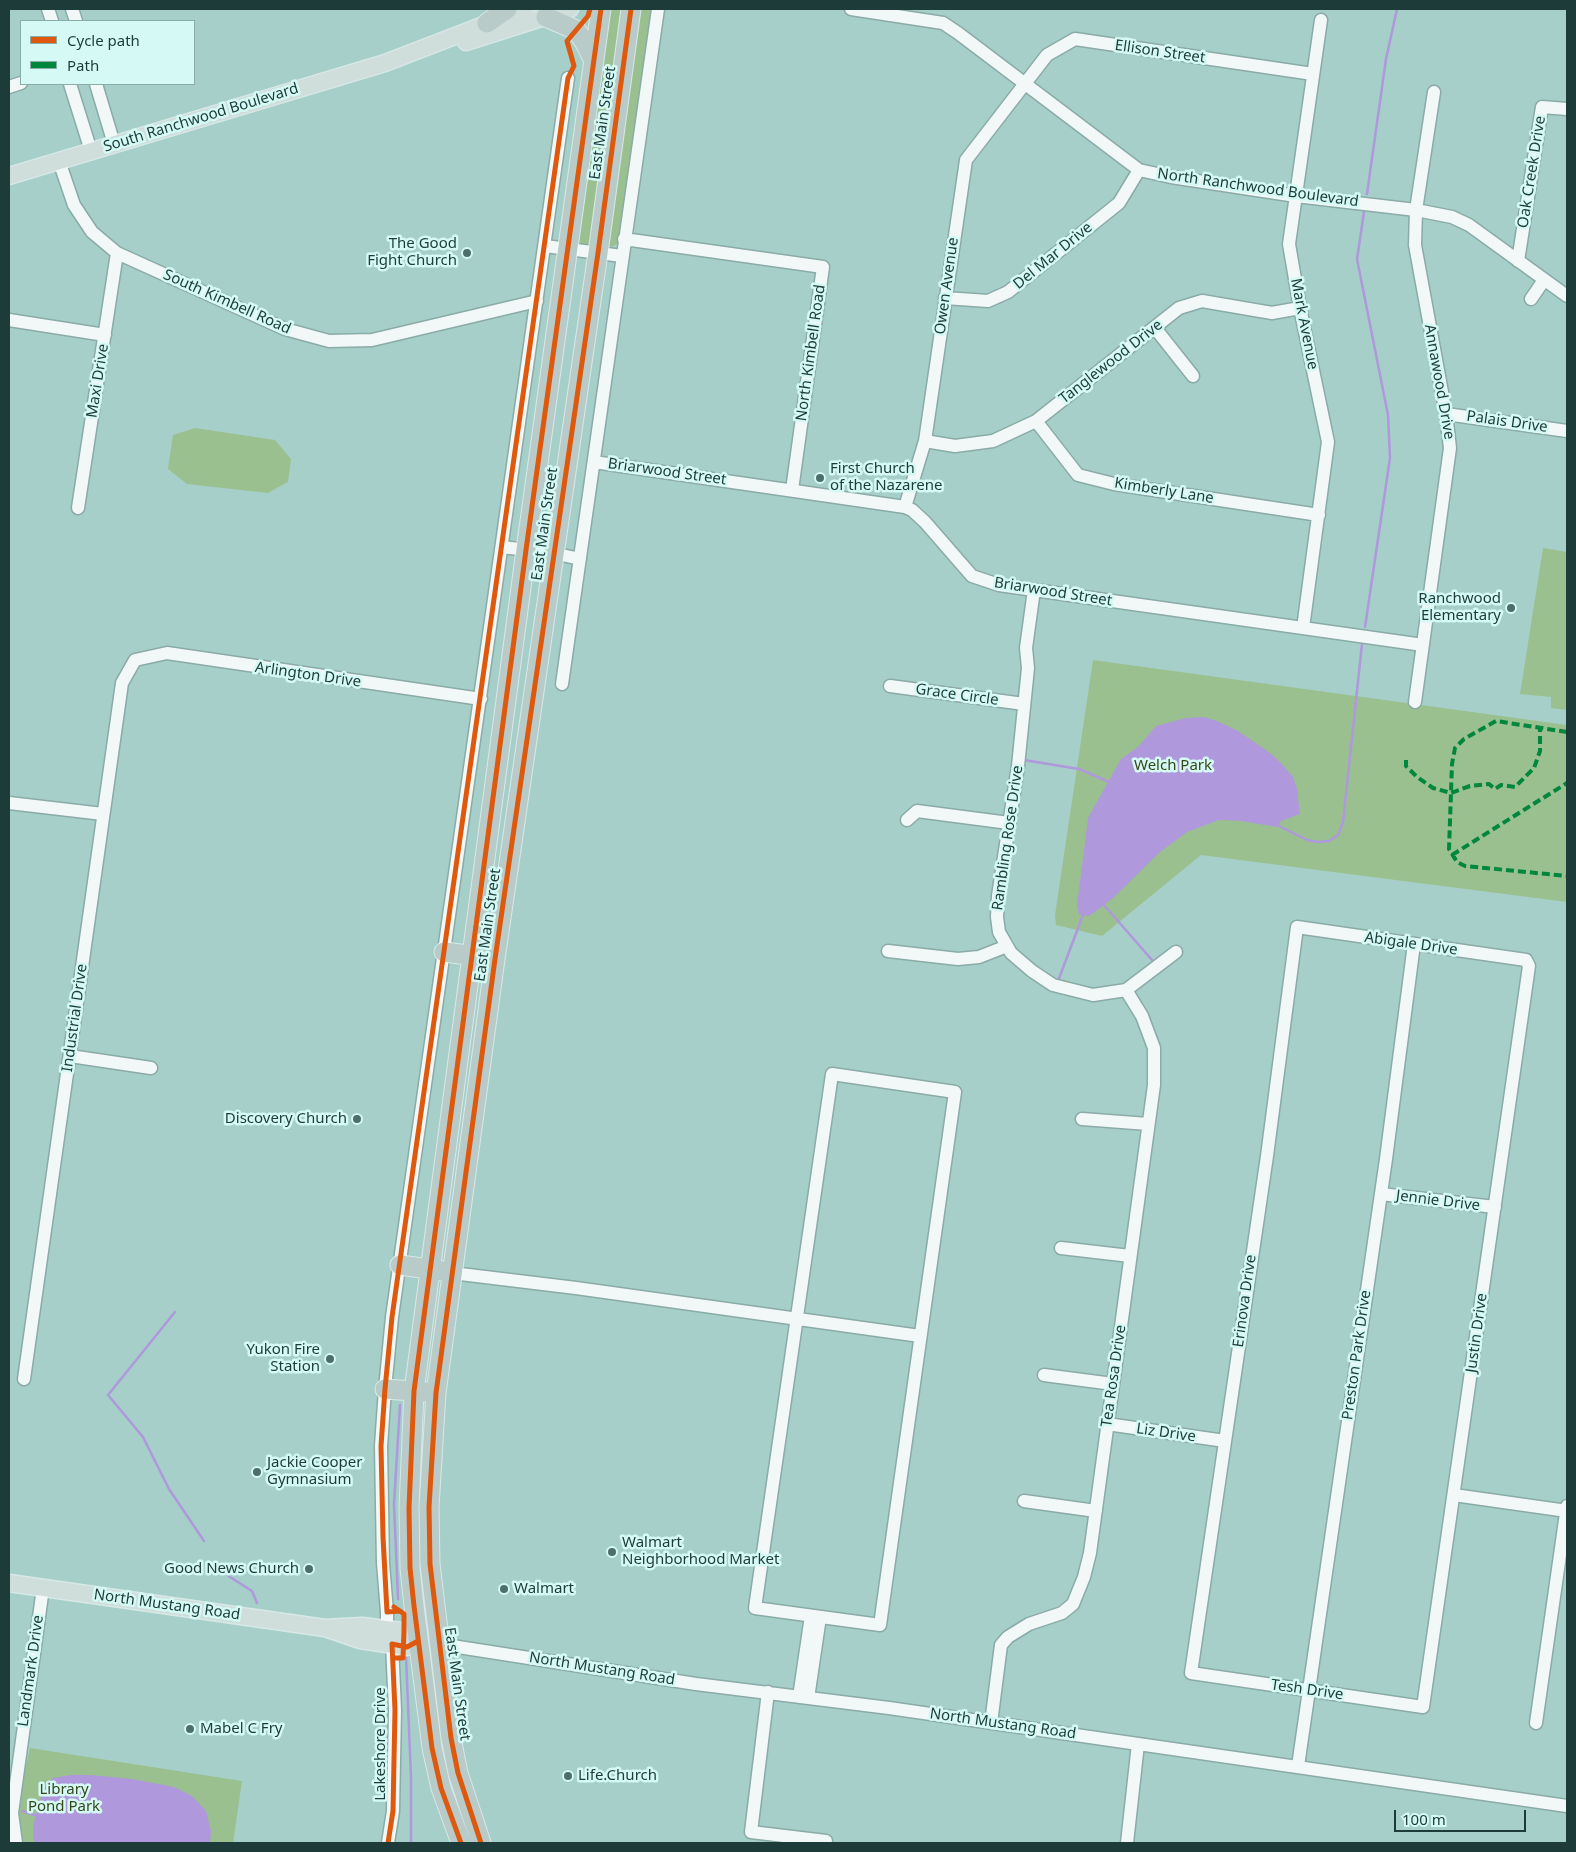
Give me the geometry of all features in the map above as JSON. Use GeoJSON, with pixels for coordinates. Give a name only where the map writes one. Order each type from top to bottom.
{"type":"FeatureCollection","features":[{"type":"Feature","properties":{"kind":"highway"},"geometry":{"type":"LineString","coordinates":[[487,23],[507,9]]}},
{"type":"Feature","properties":{"kind":"highway","name":"East Main Street"},"geometry":{"type":"LineString","coordinates":[[461,1843],[441,1788],[432,1748],[410,1568],[409,1518],[414,1391],[432,1270],[526,550],[601,9]]}},
{"type":"Feature","properties":{"kind":"highway","name":"East Main Street"},"geometry":{"type":"LineString","coordinates":[[481,1843],[458,1773],[453,1747],[430,1564],[429,1508],[436,1393],[631,9]]}},
{"type":"Feature","properties":{"kind":"highway"},"geometry":{"type":"LineString","coordinates":[[546,17],[576,30],[594,61]]}},
{"type":"Feature","properties":{"kind":"highway"},"geometry":{"type":"LineString","coordinates":[[444,952],[496,959]]}},
{"type":"Feature","properties":{"kind":"highway"},"geometry":{"type":"LineString","coordinates":[[400,1266],[452,1273]]}},
{"type":"Feature","properties":{"kind":"highway"},"geometry":{"type":"LineString","coordinates":[[385,1390],[436,1393]]}},
{"type":"Feature","properties":{"kind":"highway"},"geometry":{"type":"LineString","coordinates":[[418,1641],[439,1644]]}},
{"type":"Feature","properties":{"kind":"highway"},"geometry":{"type":"LineString","coordinates":[[451,1843],[453,1822]]}},
{"type":"Feature","properties":{"kind":"main road","name":"South Ranchwood Boulevard"},"geometry":{"type":"LineString","coordinates":[[393,60],[525,9]]}},
{"type":"Feature","properties":{"kind":"main road","name":"South Ranchwood Boulevard"},"geometry":{"type":"LineString","coordinates":[[9,176],[393,60],[438,50],[570,9]]}},
{"type":"Feature","properties":{"kind":"main road","name":"North Mustang Road"},"geometry":{"type":"LineString","coordinates":[[9,1583],[325,1628],[360,1640],[407,1647],[418,1641],[409,1632],[362,1626],[325,1628]]}},
{"type":"Feature","properties":{"kind":"street"},"geometry":{"type":"LineString","coordinates":[[562,684],[658,9]]}},
{"type":"Feature","properties":{"kind":"street","name":"North Ranchwood Boulevard"},"geometry":{"type":"LineString","coordinates":[[851,9],[943,23],[1139,170],[1171,177],[1296,196],[1441,214],[1460,220],[1567,296]]}},
{"type":"Feature","properties":{"kind":"street","name":"Mark Avenue"},"geometry":{"type":"LineString","coordinates":[[1303,628],[1328,442],[1300,308],[1290,244],[1321,20]]}},
{"type":"Feature","properties":{"kind":"street","name":"Ellison Street"},"geometry":{"type":"LineString","coordinates":[[1025,84],[1047,55],[1076,39],[1313,74]]}},
{"type":"Feature","properties":{"kind":"street"},"geometry":{"type":"LineString","coordinates":[[386,1629],[381,1446],[392,1317],[568,78]]}},
{"type":"Feature","properties":{"kind":"street","name":"Owen Avenue"},"geometry":{"type":"LineString","coordinates":[[906,506],[925,441],[966,160],[1025,84]]}},
{"type":"Feature","properties":{"kind":"street"},"geometry":{"type":"LineString","coordinates":[[70,85],[91,151]]}},
{"type":"Feature","properties":{"kind":"street"},"geometry":{"type":"LineString","coordinates":[[96,85],[114,144]]}},
{"type":"Feature","properties":{"kind":"street","name":"Annawood Drive"},"geometry":{"type":"LineString","coordinates":[[1415,702],[1450,456],[1446,414],[1415,245],[1416,210],[1434,92]]}},
{"type":"Feature","properties":{"kind":"street","name":"Oak Creek Drive"},"geometry":{"type":"LineString","coordinates":[[1518,262],[1542,107],[1567,109]]}},
{"type":"Feature","properties":{"kind":"street","name":"South Kimbell Road"},"geometry":{"type":"LineString","coordinates":[[60,161],[74,206],[92,232],[117,253],[285,329],[329,341],[372,340],[537,301]]}},
{"type":"Feature","properties":{"kind":"street","name":"Del Mar Drive"},"geometry":{"type":"LineString","coordinates":[[945,298],[988,301],[1008,292],[1119,203],[1139,170]]}},
{"type":"Feature","properties":{"kind":"street","name":"North Kimbell Road"},"geometry":{"type":"LineString","coordinates":[[624,239],[823,267],[792,490]]}},
{"type":"Feature","properties":{"kind":"street"},"geometry":{"type":"LineString","coordinates":[[545,246],[622,256]]}},
{"type":"Feature","properties":{"kind":"street","name":"Maxi Drive"},"geometry":{"type":"LineString","coordinates":[[78,508],[117,253]]}},
{"type":"Feature","properties":{"kind":"street"},"geometry":{"type":"LineString","coordinates":[[1531,300],[1544,280]]}},
{"type":"Feature","properties":{"kind":"street","name":"Tanglewood Drive"},"geometry":{"type":"LineString","coordinates":[[925,441],[955,446],[993,441],[1036,421],[1179,308],[1202,301],[1272,312],[1300,308]]}},
{"type":"Feature","properties":{"kind":"street"},"geometry":{"type":"LineString","coordinates":[[9,320],[105,334]]}},
{"type":"Feature","properties":{"kind":"street"},"geometry":{"type":"LineString","coordinates":[[1155,328],[1194,376]]}},
{"type":"Feature","properties":{"kind":"street","name":"Palais Drive"},"geometry":{"type":"LineString","coordinates":[[1446,414],[1567,431]]}},
{"type":"Feature","properties":{"kind":"street","name":"Kimberly Lane"},"geometry":{"type":"LineString","coordinates":[[1036,421],[1078,475],[1114,484],[1319,515]]}},
{"type":"Feature","properties":{"kind":"street","name":"Briarwood Street"},"geometry":{"type":"LineString","coordinates":[[594,462],[906,506],[925,522],[972,576],[999,585],[1423,644]]}},
{"type":"Feature","properties":{"kind":"street"},"geometry":{"type":"LineString","coordinates":[[502,547],[580,559]]}},
{"type":"Feature","properties":{"kind":"street","name":"Rambling Rose Drive"},"geometry":{"type":"LineString","coordinates":[[1034,590],[1026,648],[1028,668],[1024,704],[998,896],[997,917],[999,932],[1011,953],[1032,972],[1053,985],[1093,995],[1126,990],[1176,952]]}},
{"type":"Feature","properties":{"kind":"street","name":"Arlington Drive"},"geometry":{"type":"LineString","coordinates":[[135,660],[167,654],[481,699]]}},
{"type":"Feature","properties":{"kind":"street","name":"Industrial Drive"},"geometry":{"type":"LineString","coordinates":[[24,1379],[122,683],[135,660]]}},
{"type":"Feature","properties":{"kind":"street","name":"Grace Circle"},"geometry":{"type":"LineString","coordinates":[[890,686],[1024,704]]}},
{"type":"Feature","properties":{"kind":"street"},"geometry":{"type":"LineString","coordinates":[[9,802],[103,814]]}},
{"type":"Feature","properties":{"kind":"street"},"geometry":{"type":"LineString","coordinates":[[907,820],[917,811],[1009,823]]}},
{"type":"Feature","properties":{"kind":"street","name":"Abigale Drive"},"geometry":{"type":"LineString","coordinates":[[1297,927],[1526,960]]}},
{"type":"Feature","properties":{"kind":"street","name":"Erinova Drive"},"geometry":{"type":"LineString","coordinates":[[1191,1673],[1267,1156],[1297,927]]}},
{"type":"Feature","properties":{"kind":"street","name":"Preston Park Drive"},"geometry":{"type":"LineString","coordinates":[[1298,1766],[1381,1194],[1414,944]]}},
{"type":"Feature","properties":{"kind":"street"},"geometry":{"type":"LineString","coordinates":[[888,951],[958,960],[979,957],[1007,946]]}},
{"type":"Feature","properties":{"kind":"street","name":"Justin Drive"},"geometry":{"type":"LineString","coordinates":[[1423,1707],[1529,966],[1526,960]]}},
{"type":"Feature","properties":{"kind":"street","name":"Tea Rosa Drive"},"geometry":{"type":"LineString","coordinates":[[991,1723],[1001,1645],[1008,1637],[1029,1624],[1062,1613],[1073,1604],[1084,1577],[1090,1553],[1154,1085],[1154,1048],[1142,1016],[1126,990]]}},
{"type":"Feature","properties":{"kind":"street"},"geometry":{"type":"LineString","coordinates":[[70,1056],[151,1068]]}},
{"type":"Feature","properties":{"kind":"street"},"geometry":{"type":"LineString","coordinates":[[832,1074],[955,1092],[920,1336],[880,1625],[756,1608],[832,1074]]}},
{"type":"Feature","properties":{"kind":"street"},"geometry":{"type":"LineString","coordinates":[[1082,1119],[1148,1124]]}},
{"type":"Feature","properties":{"kind":"street","name":"Jennie Drive"},"geometry":{"type":"LineString","coordinates":[[1381,1194],[1494,1207]]}},
{"type":"Feature","properties":{"kind":"street"},"geometry":{"type":"LineString","coordinates":[[1061,1248],[1130,1256]]}},
{"type":"Feature","properties":{"kind":"street"},"geometry":{"type":"LineString","coordinates":[[452,1273],[576,1288],[920,1336]]}},
{"type":"Feature","properties":{"kind":"street"},"geometry":{"type":"LineString","coordinates":[[1044,1375],[1113,1384]]}},
{"type":"Feature","properties":{"kind":"street","name":"Liz Drive"},"geometry":{"type":"LineString","coordinates":[[1107,1424],[1225,1441]]}},
{"type":"Feature","properties":{"kind":"street"},"geometry":{"type":"LineString","coordinates":[[1454,1495],[1567,1511]]}},
{"type":"Feature","properties":{"kind":"street"},"geometry":{"type":"LineString","coordinates":[[1024,1501],[1096,1511]]}},
{"type":"Feature","properties":{"kind":"street"},"geometry":{"type":"LineString","coordinates":[[1536,1723],[1567,1506]]}},
{"type":"Feature","properties":{"kind":"street","name":"Landmark Drive"},"geometry":{"type":"LineString","coordinates":[[16,1843],[12,1813],[43,1588]]}},
{"type":"Feature","properties":{"kind":"street"},"geometry":{"type":"LineString","coordinates":[[804,1697],[816,1616]]}},
{"type":"Feature","properties":{"kind":"street","name":"Lakeshore Drive"},"geometry":{"type":"LineString","coordinates":[[388,1843],[393,1811],[396,1710],[392,1644]]}},
{"type":"Feature","properties":{"kind":"street","name":"North Mustang Road"},"geometry":{"type":"LineString","coordinates":[[439,1644],[696,1684],[768,1692],[1298,1766],[1567,1806]]}},
{"type":"Feature","properties":{"kind":"street","name":"Tesh Drive"},"geometry":{"type":"LineString","coordinates":[[1191,1673],[1423,1707]]}},
{"type":"Feature","properties":{"kind":"street"},"geometry":{"type":"LineString","coordinates":[[768,1692],[751,1832],[826,1841]]}},
{"type":"Feature","properties":{"kind":"street"},"geometry":{"type":"LineString","coordinates":[[1126,1843],[1138,1744]]}},
{"type":"Feature","properties":{"kind":"green space"},"geometry":{"type":"Polygon","coordinates":[[[607,9],[622,9],[616,52],[616,83],[592,241],[588,244],[582,244],[576,238],[607,9]]]}},
{"type":"Feature","properties":{"kind":"green space"},"geometry":{"type":"Polygon","coordinates":[[[637,9],[652,9],[619,243],[611,247],[604,239],[637,9]]]}},
{"type":"Feature","properties":{"kind":"green space"},"geometry":{"type":"Polygon","coordinates":[[[195,428],[275,440],[291,459],[288,482],[268,493],[187,484],[168,469],[173,435],[195,428]]]}},
{"type":"Feature","properties":{"kind":"green space"},"geometry":{"type":"Polygon","coordinates":[[[1543,548],[1567,552],[1567,710],[1551,708],[1551,697],[1520,694],[1543,548]]]}},
{"type":"Feature","properties":{"kind":"green space","name":"Welch Park"},"geometry":{"type":"Polygon","coordinates":[[[1093,660],[1567,725],[1567,902],[1201,855],[1102,936],[1056,925],[1055,915],[1093,660]]]}},
{"type":"Feature","properties":{"kind":"green space","name":"Library Pond Park"},"geometry":{"type":"Polygon","coordinates":[[[30,1748],[242,1781],[233,1843],[10,1843],[30,1748]]]}},
{"type":"Feature","properties":{"kind":"shaded area"},"geometry":{"type":"Polygon","coordinates":[[[1204,717],[1238,731],[1281,763],[1293,777],[1297,789],[1300,814],[1281,821],[1277,827],[1241,821],[1219,820],[1187,832],[1160,852],[1112,899],[1089,916],[1079,915],[1077,905],[1088,818],[1121,759],[1138,747],[1156,726],[1186,718],[1204,717]]]}},
{"type":"Feature","properties":{"kind":"shaded area"},"geometry":{"type":"Polygon","coordinates":[[[71,1775],[132,1779],[174,1787],[192,1796],[206,1811],[211,1831],[210,1843],[36,1843],[33,1839],[33,1826],[43,1789],[53,1778],[71,1775]]]}},
{"type":"Feature","properties":{"kind":"waterway"},"geometry":{"type":"LineString","coordinates":[[1367,194],[1386,59],[1397,9]]}},
{"type":"Feature","properties":{"kind":"waterway"},"geometry":{"type":"LineString","coordinates":[[1364,212],[1357,259],[1388,415],[1390,458],[1365,627]]}},
{"type":"Feature","properties":{"kind":"waterway"},"geometry":{"type":"LineString","coordinates":[[1275,824],[1307,840],[1318,842],[1329,841],[1338,835],[1343,822],[1362,644]]}},
{"type":"Feature","properties":{"kind":"waterway"},"geometry":{"type":"LineString","coordinates":[[1024,760],[1079,769],[1109,782]]}},
{"type":"Feature","properties":{"kind":"waterway"},"geometry":{"type":"LineString","coordinates":[[1104,905],[1152,960]]}},
{"type":"Feature","properties":{"kind":"waterway"},"geometry":{"type":"LineString","coordinates":[[1058,981],[1083,915]]}},
{"type":"Feature","properties":{"kind":"waterway"},"geometry":{"type":"LineString","coordinates":[[175,1312],[108,1395],[143,1437],[169,1489],[204,1541]]}},
{"type":"Feature","properties":{"kind":"waterway"},"geometry":{"type":"LineString","coordinates":[[398,1599],[394,1504],[400,1405]]}},
{"type":"Feature","properties":{"kind":"waterway"},"geometry":{"type":"LineString","coordinates":[[219,1566],[230,1577],[252,1591],[257,1603]]}},
{"type":"Feature","properties":{"kind":"waterway"},"geometry":{"type":"LineString","coordinates":[[406,1657],[411,1777],[411,1843]]}},
{"type":"Feature","properties":{"kind":"waterway"},"geometry":{"type":"LineString","coordinates":[[22,1811],[37,1816]]}},
{"type":"Feature","properties":{"kind":"marked path"},"geometry":{"type":"LineString","coordinates":[[1567,732],[1496,721],[1464,739],[1455,748],[1452,764],[1449,849],[1457,862],[1465,866],[1567,876]]}},
{"type":"Feature","properties":{"kind":"marked path"},"geometry":{"type":"LineString","coordinates":[[1406,760],[1406,766],[1417,777],[1433,788],[1451,793],[1470,786],[1489,784],[1495,789],[1501,785],[1515,787],[1534,768],[1540,751],[1540,728]]}},
{"type":"Feature","properties":{"kind":"marked path"},"geometry":{"type":"LineString","coordinates":[[1452,855],[1567,783]]}},
{"type":"Feature","properties":{"kind":"cycle path"},"geometry":{"type":"LineString","coordinates":[[400,1611],[387,1612],[383,1537],[381,1446],[392,1317],[568,78],[574,66],[567,41],[588,16],[590,9]]}},
{"type":"Feature","properties":{"kind":"cycle path"},"geometry":{"type":"LineString","coordinates":[[461,1843],[441,1788],[432,1748],[410,1568],[409,1508],[414,1391],[526,550],[601,9]]}},
{"type":"Feature","properties":{"kind":"cycle path"},"geometry":{"type":"LineString","coordinates":[[481,1843],[458,1773],[451,1738],[430,1564],[429,1507],[436,1393],[495,959],[598,253],[631,9]]}},
{"type":"Feature","properties":{"kind":"cycle path"},"geometry":{"type":"LineString","coordinates":[[394,1607],[404,1614],[404,1631],[403,1658],[394,1658]]}},
{"type":"Feature","properties":{"kind":"cycle path"},"geometry":{"type":"LineString","coordinates":[[388,1843],[393,1811],[395,1710],[392,1644],[407,1647],[418,1641]]}},
{"type":"Feature","properties":{"kind":"place","name":"The Good Fight Church"},"geometry":{"type":"Point","coordinates":[467,253]}},
{"type":"Feature","properties":{"kind":"place","name":"First Church of the Nazarene"},"geometry":{"type":"Point","coordinates":[820,478]}},
{"type":"Feature","properties":{"kind":"place","name":"Ranchwood Elementary"},"geometry":{"type":"Point","coordinates":[1511,608]}},
{"type":"Feature","properties":{"kind":"place","name":"Discovery Church"},"geometry":{"type":"Point","coordinates":[357,1119]}},
{"type":"Feature","properties":{"kind":"place","name":"Yukon Fire Station"},"geometry":{"type":"Point","coordinates":[330,1359]}},
{"type":"Feature","properties":{"kind":"place","name":"Jackie Cooper Gymnasium"},"geometry":{"type":"Point","coordinates":[257,1472]}},
{"type":"Feature","properties":{"kind":"place","name":"Walmart Neighborhood Market"},"geometry":{"type":"Point","coordinates":[612,1552]}},
{"type":"Feature","properties":{"kind":"place","name":"Good News Church"},"geometry":{"type":"Point","coordinates":[309,1569]}},
{"type":"Feature","properties":{"kind":"place","name":"Walmart"},"geometry":{"type":"Point","coordinates":[504,1589]}},
{"type":"Feature","properties":{"kind":"place","name":"Mabel C Fry"},"geometry":{"type":"Point","coordinates":[190,1729]}},
{"type":"Feature","properties":{"kind":"place","name":"Life.Church"},"geometry":{"type":"Point","coordinates":[568,1776]}}]}
